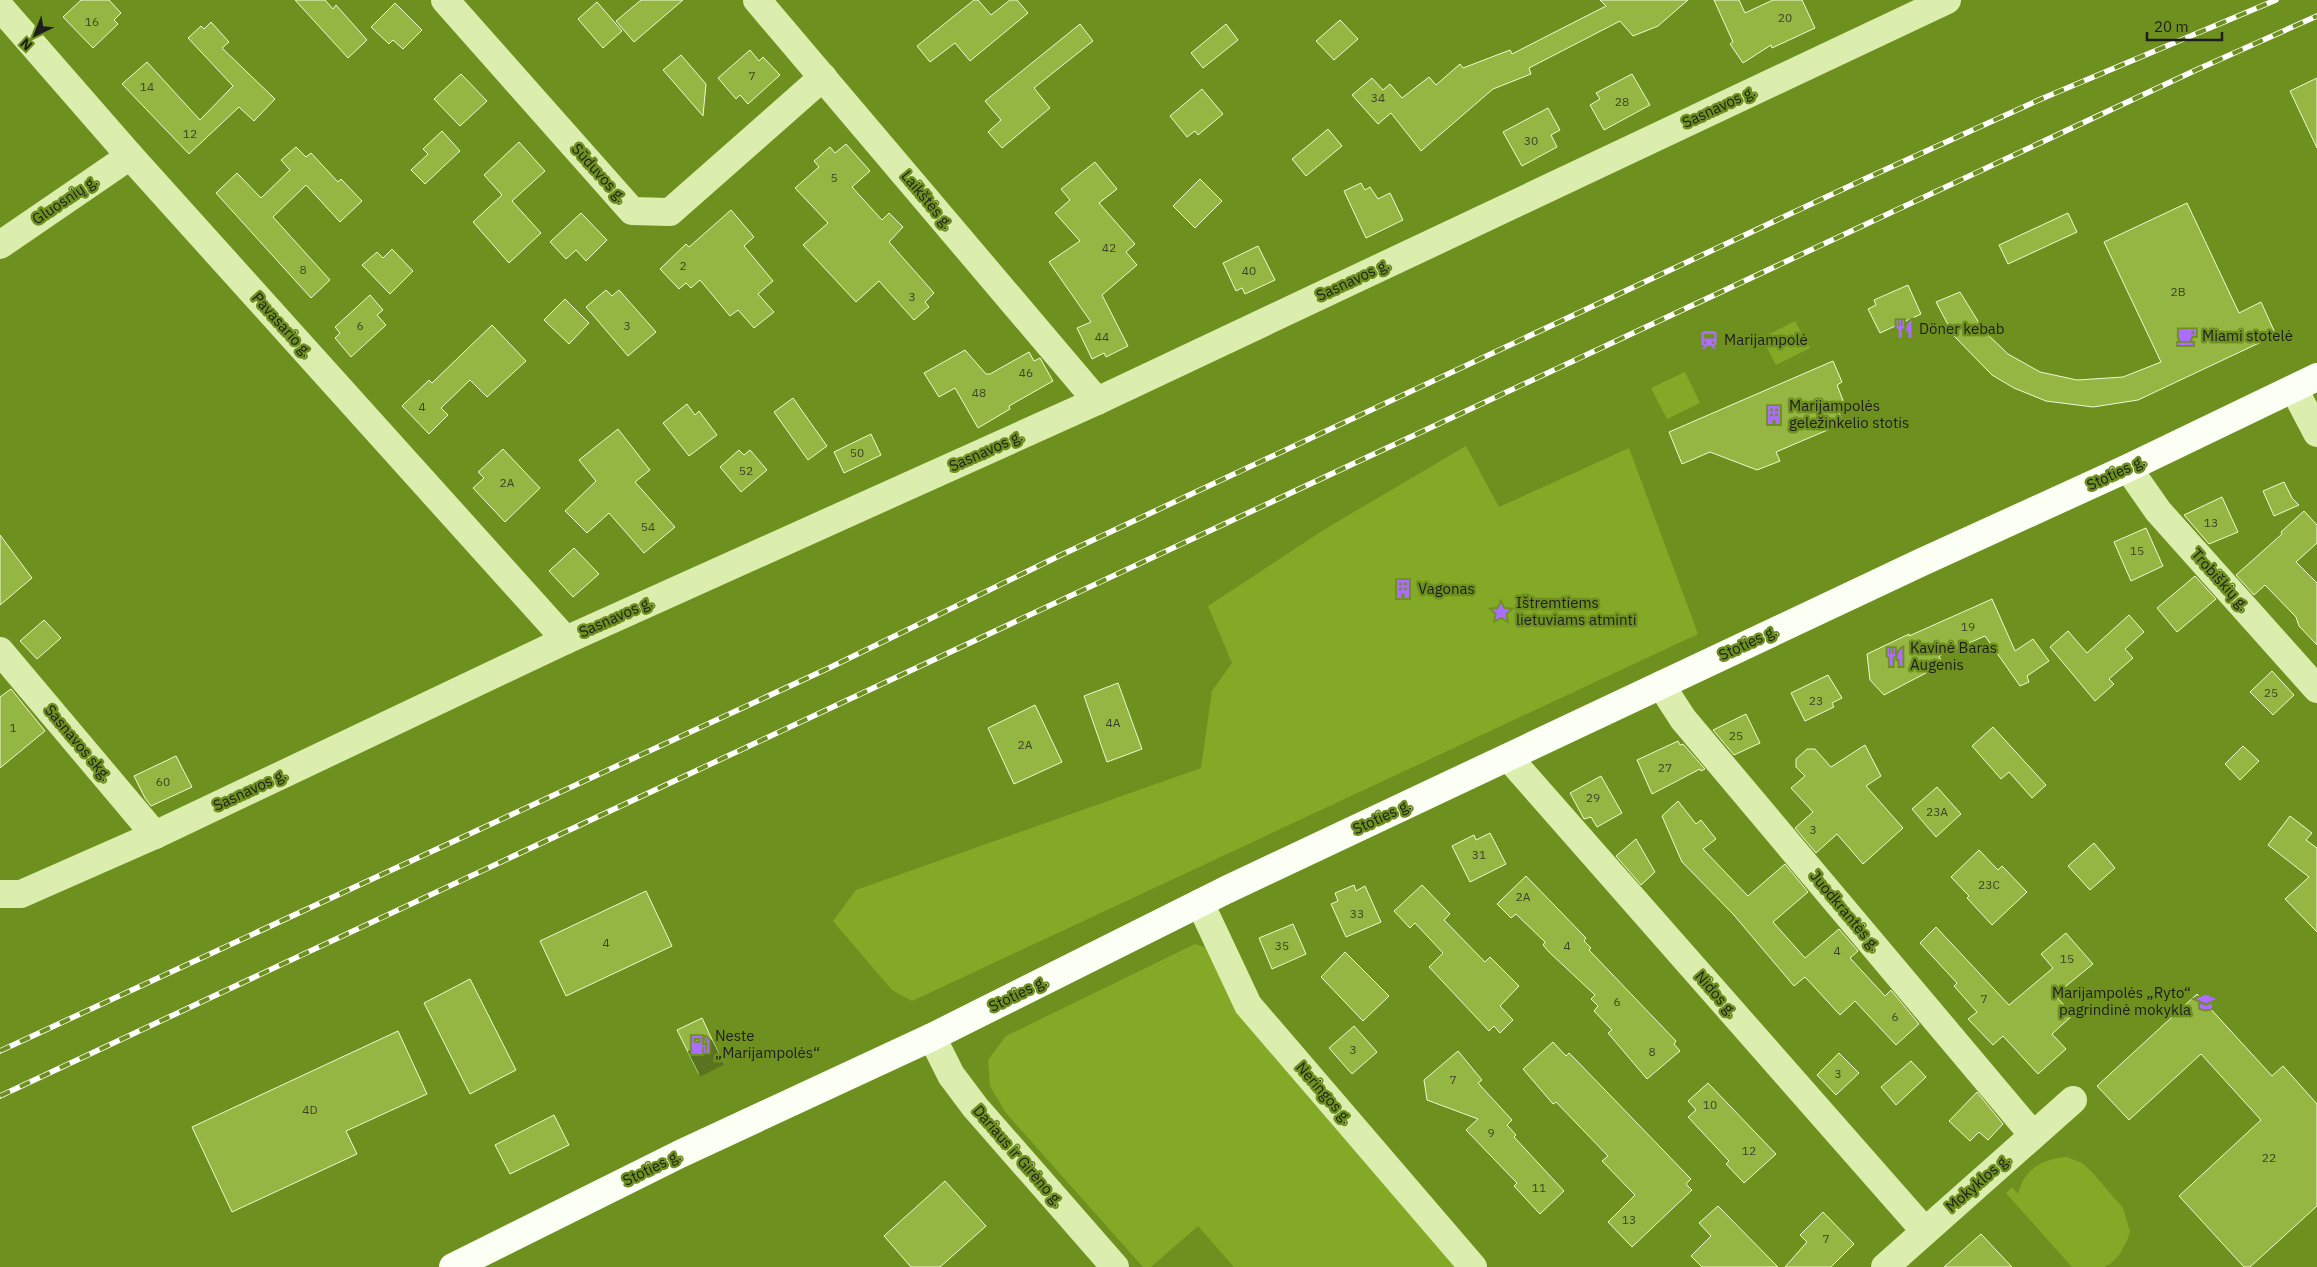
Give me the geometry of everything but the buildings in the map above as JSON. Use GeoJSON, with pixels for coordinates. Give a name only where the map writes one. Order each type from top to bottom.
{"type":"FeatureCollection","features":[{"type":"Feature","properties":{"kind":"main road","name":"Stoties g."},"geometry":{"type":"LineString","coordinates":[[453,1267],[680,1154],[932,1037],[1200,904],[2305,383]]}},
{"type":"Feature","properties":{"kind":"street","name":"Sūduvos g."},"geometry":{"type":"LineString","coordinates":[[445,0],[632,211],[670,212],[823,77]]}},
{"type":"Feature","properties":{"kind":"street","name":"Laikštės g."},"geometry":{"type":"LineString","coordinates":[[757,0],[1098,401]]}},
{"type":"Feature","properties":{"kind":"street","name":"Sasnavos g."},"geometry":{"type":"LineString","coordinates":[[7,898],[155,835],[566,640],[1098,401],[1947,0]]}},
{"type":"Feature","properties":{"kind":"street","name":"Pavasario g."},"geometry":{"type":"LineString","coordinates":[[0,7],[130,156],[566,640]]}},
{"type":"Feature","properties":{"kind":"street","name":"Gluosnių g."},"geometry":{"type":"LineString","coordinates":[[0,245],[130,156]]}},
{"type":"Feature","properties":{"kind":"street"},"geometry":{"type":"LineString","coordinates":[[2305,383],[2317,433]]}},
{"type":"Feature","properties":{"kind":"street","name":"Trobiškių g."},"geometry":{"type":"LineString","coordinates":[[2128,468],[2158,511],[2317,689]]}},
{"type":"Feature","properties":{"kind":"street","name":"Sasnavos skg."},"geometry":{"type":"LineString","coordinates":[[0,651],[155,835]]}},
{"type":"Feature","properties":{"kind":"street","name":"Juodkrantės g."},"geometry":{"type":"LineString","coordinates":[[1661,685],[1682,719],[2034,1135]]}},
{"type":"Feature","properties":{"kind":"street","name":"Nidos g."},"geometry":{"type":"LineString","coordinates":[[1509,758],[1924,1230]]}},
{"type":"Feature","properties":{"kind":"street","name":"Neringos g."},"geometry":{"type":"LineString","coordinates":[[1200,904],[1248,1005],[1473,1267]]}},
{"type":"Feature","properties":{"kind":"street","name":"Dariaus ir Girėno g."},"geometry":{"type":"LineString","coordinates":[[932,1037],[951,1075],[975,1107],[1115,1267]]}},
{"type":"Feature","properties":{"kind":"street","name":"Mokyklos g."},"geometry":{"type":"LineString","coordinates":[[1885,1267],[1924,1230],[2073,1100]]}},
{"type":"Feature","properties":{"kind":"green space"},"geometry":{"type":"Polygon","coordinates":[[[1795,321],[1810,348],[1776,365],[1762,338],[1795,321]]]}},
{"type":"Feature","properties":{"kind":"green space"},"geometry":{"type":"Polygon","coordinates":[[[1685,372],[1700,403],[1667,419],[1651,388],[1685,372]]]}},
{"type":"Feature","properties":{"kind":"green space"},"geometry":{"type":"Polygon","coordinates":[[[1466,446],[1499,507],[1629,448],[1698,634],[912,1001],[892,990],[833,921],[856,890],[1201,768],[1212,691],[1232,663],[1208,606],[1325,529],[1466,446]]]}},
{"type":"Feature","properties":{"kind":"green space"},"geometry":{"type":"Polygon","coordinates":[[[1195,944],[1207,948],[1456,1267],[1234,1267],[1198,1226],[1151,1267],[1143,1267],[1006,1113],[990,1086],[988,1060],[1006,1036],[1195,944]]]}},
{"type":"Feature","properties":{"kind":"green space"},"geometry":{"type":"Polygon","coordinates":[[[2067,1157],[2082,1163],[2092,1172],[2123,1208],[2130,1231],[2127,1241],[2119,1255],[2104,1267],[2072,1267],[2006,1193],[2012,1187],[2018,1194],[2025,1178],[2035,1167],[2050,1160],[2067,1157]]]}},
{"type":"Feature","properties":{"kind":"tunnel"},"geometry":{"type":"LineString","coordinates":[[694,1064],[718,1052]]}},
{"type":"Feature","properties":{"kind":"railway"},"geometry":{"type":"LineString","coordinates":[[0,1051],[831,667],[1061,555],[1869,177],[2041,99],[2276,0]]}},
{"type":"Feature","properties":{"kind":"railway"},"geometry":{"type":"LineString","coordinates":[[0,1096],[2196,70],[2317,16]]}},
{"type":"Feature","properties":{"kind":"place","name":"Döner kebab"},"geometry":{"type":"Point","coordinates":[1904,329]}},
{"type":"Feature","properties":{"kind":"place","name":"Miami stotelė"},"geometry":{"type":"Point","coordinates":[2187,336]}},
{"type":"Feature","properties":{"kind":"place","name":"Marijampolė"},"geometry":{"type":"Point","coordinates":[1709,340]}},
{"type":"Feature","properties":{"kind":"place","name":"Marijampolės geležinkelio stotis"},"geometry":{"type":"Point","coordinates":[1774,415]}},
{"type":"Feature","properties":{"kind":"place","name":"Vagonas"},"geometry":{"type":"Point","coordinates":[1403,589]}},
{"type":"Feature","properties":{"kind":"place","name":"Ištremtiems lietuviams atminti"},"geometry":{"type":"Point","coordinates":[1501,612]}},
{"type":"Feature","properties":{"kind":"place","name":"Kavinė Baras Augenis"},"geometry":{"type":"Point","coordinates":[1895,657]}},
{"type":"Feature","properties":{"kind":"place","name":"Marijampolės „Ryto“ pagrindinė mokykla"},"geometry":{"type":"Point","coordinates":[2206,1002]}},
{"type":"Feature","properties":{"kind":"place","name":"Neste „Marijampolės“"},"geometry":{"type":"Point","coordinates":[700,1045]}}]}
